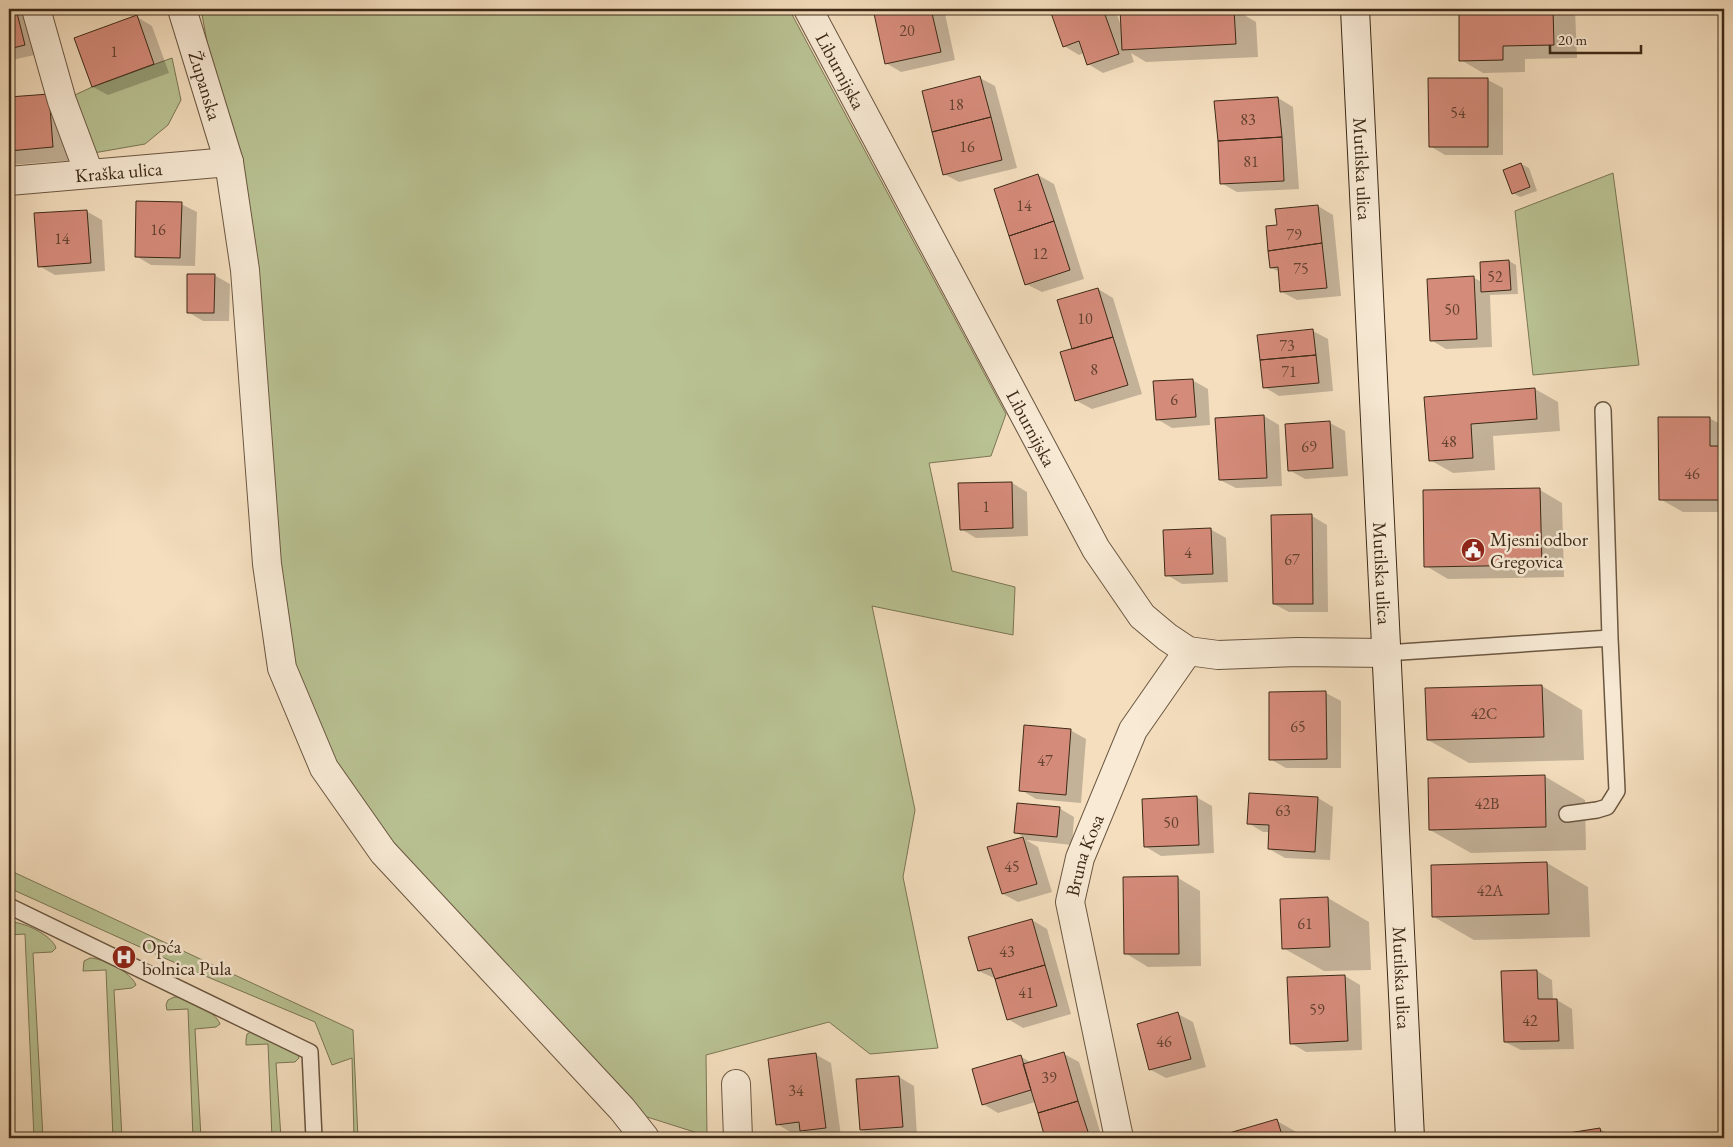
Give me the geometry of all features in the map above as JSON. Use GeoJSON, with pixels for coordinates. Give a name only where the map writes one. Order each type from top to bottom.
{"type":"FeatureCollection","features":[{"type":"Feature","properties":{"kind":"street"},"geometry":{"type":"LineString","coordinates":[[36,9],[62,101],[89,173]]}},
{"type":"Feature","properties":{"kind":"street","name":"Županska"},"geometry":{"type":"LineString","coordinates":[[182,9],[229,162],[245,270],[266,564],[282,668],[324,768],[383,852],[622,1110],[644,1138]]}},
{"type":"Feature","properties":{"kind":"street","name":"Liburnijska"},"geometry":{"type":"LineString","coordinates":[[808,9],[1096,549],[1142,616],[1167,637],[1188,651],[1218,655],[1297,652],[1386,653]]}},
{"type":"Feature","properties":{"kind":"street","name":"Mutilska ulica"},"geometry":{"type":"LineString","coordinates":[[1355,9],[1410,1138]]}},
{"type":"Feature","properties":{"kind":"street","name":"Kraška ulica"},"geometry":{"type":"LineString","coordinates":[[9,180],[229,162]]}},
{"type":"Feature","properties":{"kind":"street","name":"Bruna Kosa"},"geometry":{"type":"LineString","coordinates":[[1119,1138],[1070,902],[1080,858],[1133,730],[1188,651]]}},
{"type":"Feature","properties":{"kind":"street"},"geometry":{"type":"LineString","coordinates":[[736,1084],[738,1138]]}},
{"type":"Feature","properties":{"kind":"lane"},"geometry":{"type":"LineString","coordinates":[[1567,814],[1607,807],[1618,791],[1610,638],[1603,410]]}},
{"type":"Feature","properties":{"kind":"lane"},"geometry":{"type":"LineString","coordinates":[[1386,653],[1610,638]]}},
{"type":"Feature","properties":{"kind":"lane"},"geometry":{"type":"LineString","coordinates":[[9,906],[310,1052],[314,1138]]}},
{"type":"Feature","properties":{"kind":"green space"},"geometry":{"type":"Polygon","coordinates":[[[201,9],[789,9],[1006,414],[991,456],[929,463],[952,571],[1015,587],[1013,635],[872,606],[915,810],[903,877],[938,1048],[870,1054],[829,1022],[706,1055],[707,1136],[622,1109],[383,852],[282,668],[229,162],[201,9]]]}},
{"type":"Feature","properties":{"kind":"green space"},"geometry":{"type":"Polygon","coordinates":[[[172,58],[181,100],[168,125],[145,144],[82,155],[62,101],[92,87],[172,58]]]}},
{"type":"Feature","properties":{"kind":"green space"},"geometry":{"type":"Polygon","coordinates":[[[1613,173],[1639,365],[1533,375],[1515,211],[1613,173]]]}},
{"type":"Feature","properties":{"kind":"green space"},"geometry":{"type":"Polygon","coordinates":[[[9,870],[353,1030],[358,1138],[354,1138],[352,1058],[332,1065],[315,1022],[191,970],[9,888],[9,870]]]}},
{"type":"Feature","properties":{"kind":"green space"},"geometry":{"type":"Polygon","coordinates":[[[9,922],[29,926],[49,938],[56,948],[52,952],[33,953],[43,1138],[34,1138],[25,934],[9,935],[9,922]]]}},
{"type":"Feature","properties":{"kind":"green space"},"geometry":{"type":"Polygon","coordinates":[[[90,958],[102,960],[123,971],[129,975],[136,985],[132,988],[114,990],[122,1138],[113,1138],[106,970],[83,971],[84,961],[90,958]]]}},
{"type":"Feature","properties":{"kind":"green space"},"geometry":{"type":"Polygon","coordinates":[[[174,997],[186,999],[207,1010],[213,1014],[220,1024],[216,1027],[195,1029],[201,1138],[193,1138],[188,1009],[167,1010],[168,1000],[174,997]]]}},
{"type":"Feature","properties":{"kind":"green space"},"geometry":{"type":"Polygon","coordinates":[[[253,1031],[298,1053],[299,1058],[295,1062],[276,1063],[281,1138],[272,1138],[268,1044],[246,1045],[247,1034],[253,1031]]]}},
{"type":"Feature","properties":{"kind":"building"},"geometry":{"type":"Polygon","coordinates":[[[9,9],[16,9],[25,45],[9,49],[9,9]]]}},
{"type":"Feature","properties":{"kind":"building"},"geometry":{"type":"Polygon","coordinates":[[[873,9],[931,9],[941,52],[885,64],[873,9]]]}},
{"type":"Feature","properties":{"kind":"building"},"geometry":{"type":"Polygon","coordinates":[[[1063,9],[1103,9],[1119,54],[1087,65],[1079,41],[1063,47],[1051,13],[1063,9]]]}},
{"type":"Feature","properties":{"kind":"building"},"geometry":{"type":"Polygon","coordinates":[[[1120,9],[1158,9],[1158,11],[1234,9],[1236,44],[1122,50],[1120,9]]]}},
{"type":"Feature","properties":{"kind":"building"},"geometry":{"type":"Polygon","coordinates":[[[1459,9],[1553,9],[1554,45],[1503,46],[1503,60],[1459,61],[1459,9]]]}},
{"type":"Feature","properties":{"kind":"building"},"geometry":{"type":"Polygon","coordinates":[[[137,15],[154,64],[92,87],[74,38],[137,15]]]}},
{"type":"Feature","properties":{"kind":"building"},"geometry":{"type":"Polygon","coordinates":[[[980,76],[991,117],[932,132],[922,91],[980,76]]]}},
{"type":"Feature","properties":{"kind":"building"},"geometry":{"type":"Polygon","coordinates":[[[1428,78],[1488,78],[1488,147],[1429,147],[1428,78]]]}},
{"type":"Feature","properties":{"kind":"building"},"geometry":{"type":"Polygon","coordinates":[[[49,94],[53,147],[9,151],[9,97],[49,94]]]}},
{"type":"Feature","properties":{"kind":"building"},"geometry":{"type":"Polygon","coordinates":[[[1278,97],[1282,137],[1218,141],[1214,101],[1278,97]]]}},
{"type":"Feature","properties":{"kind":"building"},"geometry":{"type":"Polygon","coordinates":[[[991,117],[1002,160],[943,175],[932,132],[991,117]]]}},
{"type":"Feature","properties":{"kind":"building"},"geometry":{"type":"Polygon","coordinates":[[[1282,137],[1284,181],[1220,184],[1218,141],[1282,137]]]}},
{"type":"Feature","properties":{"kind":"building"},"geometry":{"type":"Polygon","coordinates":[[[1521,163],[1530,187],[1512,194],[1503,170],[1521,163]]]}},
{"type":"Feature","properties":{"kind":"building"},"geometry":{"type":"Polygon","coordinates":[[[1038,174],[1054,221],[1009,236],[994,189],[1038,174]]]}},
{"type":"Feature","properties":{"kind":"building"},"geometry":{"type":"Polygon","coordinates":[[[136,201],[182,202],[180,258],[135,257],[136,201]]]}},
{"type":"Feature","properties":{"kind":"building"},"geometry":{"type":"Polygon","coordinates":[[[1318,205],[1322,243],[1268,251],[1266,226],[1277,225],[1275,209],[1318,205]]]}},
{"type":"Feature","properties":{"kind":"building"},"geometry":{"type":"Polygon","coordinates":[[[87,210],[91,263],[38,267],[34,213],[87,210]]]}},
{"type":"Feature","properties":{"kind":"building"},"geometry":{"type":"Polygon","coordinates":[[[1054,221],[1070,270],[1025,285],[1009,236],[1054,221]]]}},
{"type":"Feature","properties":{"kind":"building"},"geometry":{"type":"Polygon","coordinates":[[[1322,243],[1327,288],[1280,292],[1278,267],[1270,268],[1268,251],[1322,243]]]}},
{"type":"Feature","properties":{"kind":"building"},"geometry":{"type":"Polygon","coordinates":[[[1509,260],[1511,290],[1481,292],[1480,262],[1509,260]]]}},
{"type":"Feature","properties":{"kind":"building"},"geometry":{"type":"Polygon","coordinates":[[[187,274],[215,274],[214,313],[187,313],[187,274]]]}},
{"type":"Feature","properties":{"kind":"building"},"geometry":{"type":"Polygon","coordinates":[[[1474,276],[1477,339],[1430,341],[1427,279],[1474,276]]]}},
{"type":"Feature","properties":{"kind":"building"},"geometry":{"type":"Polygon","coordinates":[[[1098,288],[1113,337],[1072,349],[1057,300],[1098,288]]]}},
{"type":"Feature","properties":{"kind":"building"},"geometry":{"type":"Polygon","coordinates":[[[1313,329],[1316,355],[1260,360],[1257,335],[1313,329]]]}},
{"type":"Feature","properties":{"kind":"building"},"geometry":{"type":"Polygon","coordinates":[[[1113,337],[1128,385],[1075,401],[1060,352],[1113,337]]]}},
{"type":"Feature","properties":{"kind":"building"},"geometry":{"type":"Polygon","coordinates":[[[1316,355],[1319,383],[1263,388],[1260,360],[1316,355]]]}},
{"type":"Feature","properties":{"kind":"building"},"geometry":{"type":"Polygon","coordinates":[[[1193,379],[1196,417],[1156,420],[1153,381],[1193,379]]]}},
{"type":"Feature","properties":{"kind":"building"},"geometry":{"type":"Polygon","coordinates":[[[1535,388],[1537,419],[1471,424],[1473,458],[1429,461],[1424,397],[1535,388]]]}},
{"type":"Feature","properties":{"kind":"building"},"geometry":{"type":"Polygon","coordinates":[[[1264,415],[1267,478],[1219,480],[1215,418],[1264,415]]]}},
{"type":"Feature","properties":{"kind":"building"},"geometry":{"type":"Polygon","coordinates":[[[1658,417],[1710,417],[1710,446],[1724,446],[1724,500],[1659,500],[1658,417]]]}},
{"type":"Feature","properties":{"kind":"building"},"geometry":{"type":"Polygon","coordinates":[[[1330,421],[1333,468],[1288,471],[1285,424],[1330,421]]]}},
{"type":"Feature","properties":{"kind":"building"},"geometry":{"type":"Polygon","coordinates":[[[1012,482],[1013,528],[960,530],[958,483],[1012,482]]]}},
{"type":"Feature","properties":{"kind":"building"},"geometry":{"type":"Polygon","coordinates":[[[1540,488],[1542,565],[1424,567],[1423,490],[1540,488]]]}},
{"type":"Feature","properties":{"kind":"building"},"geometry":{"type":"Polygon","coordinates":[[[1312,514],[1313,604],[1273,604],[1271,515],[1312,514]]]}},
{"type":"Feature","properties":{"kind":"building"},"geometry":{"type":"Polygon","coordinates":[[[1211,528],[1213,574],[1165,576],[1163,530],[1211,528]]]}},
{"type":"Feature","properties":{"kind":"building"},"geometry":{"type":"Polygon","coordinates":[[[1542,685],[1544,737],[1427,740],[1425,688],[1542,685]]]}},
{"type":"Feature","properties":{"kind":"building"},"geometry":{"type":"Polygon","coordinates":[[[1326,691],[1327,759],[1269,760],[1269,692],[1326,691]]]}},
{"type":"Feature","properties":{"kind":"building"},"geometry":{"type":"Polygon","coordinates":[[[1024,725],[1071,729],[1066,795],[1019,791],[1024,725]]]}},
{"type":"Feature","properties":{"kind":"building"},"geometry":{"type":"Polygon","coordinates":[[[1545,775],[1546,827],[1429,830],[1428,778],[1545,775]]]}},
{"type":"Feature","properties":{"kind":"building"},"geometry":{"type":"Polygon","coordinates":[[[1249,793],[1318,797],[1315,852],[1268,849],[1269,825],[1247,824],[1249,793]]]}},
{"type":"Feature","properties":{"kind":"building"},"geometry":{"type":"Polygon","coordinates":[[[1197,796],[1199,845],[1144,847],[1142,799],[1197,796]]]}},
{"type":"Feature","properties":{"kind":"building"},"geometry":{"type":"Polygon","coordinates":[[[1017,803],[1060,807],[1057,837],[1014,833],[1017,803]]]}},
{"type":"Feature","properties":{"kind":"building"},"geometry":{"type":"Polygon","coordinates":[[[1023,837],[1037,884],[1002,894],[987,847],[1023,837]]]}},
{"type":"Feature","properties":{"kind":"building"},"geometry":{"type":"Polygon","coordinates":[[[1547,862],[1549,914],[1432,917],[1431,865],[1547,862]]]}},
{"type":"Feature","properties":{"kind":"building"},"geometry":{"type":"Polygon","coordinates":[[[1178,876],[1179,954],[1124,954],[1123,877],[1178,876]]]}},
{"type":"Feature","properties":{"kind":"building"},"geometry":{"type":"Polygon","coordinates":[[[1328,897],[1330,947],[1282,949],[1280,899],[1328,897]]]}},
{"type":"Feature","properties":{"kind":"building"},"geometry":{"type":"Polygon","coordinates":[[[1032,919],[1045,965],[995,979],[991,968],[978,971],[968,937],[1032,919]]]}},
{"type":"Feature","properties":{"kind":"building"},"geometry":{"type":"Polygon","coordinates":[[[1045,965],[1057,1006],[1007,1020],[995,979],[1045,965]]]}},
{"type":"Feature","properties":{"kind":"building"},"geometry":{"type":"Polygon","coordinates":[[[1537,970],[1538,999],[1557,999],[1559,1041],[1504,1042],[1501,971],[1537,970]]]}},
{"type":"Feature","properties":{"kind":"building"},"geometry":{"type":"Polygon","coordinates":[[[1345,975],[1348,1041],[1290,1044],[1287,977],[1345,975]]]}},
{"type":"Feature","properties":{"kind":"building"},"geometry":{"type":"Polygon","coordinates":[[[1178,1012],[1191,1059],[1149,1070],[1137,1024],[1178,1012]]]}},
{"type":"Feature","properties":{"kind":"building"},"geometry":{"type":"Polygon","coordinates":[[[1064,1052],[1078,1101],[1038,1113],[1023,1064],[1064,1052]]]}},
{"type":"Feature","properties":{"kind":"building"},"geometry":{"type":"Polygon","coordinates":[[[816,1053],[826,1128],[800,1131],[799,1122],[776,1125],[768,1059],[816,1053]]]}},
{"type":"Feature","properties":{"kind":"building"},"geometry":{"type":"Polygon","coordinates":[[[1021,1055],[1031,1090],[982,1105],[972,1069],[1021,1055]]]}},
{"type":"Feature","properties":{"kind":"building"},"geometry":{"type":"Polygon","coordinates":[[[899,1076],[903,1127],[860,1130],[856,1079],[899,1076]]]}},
{"type":"Feature","properties":{"kind":"building"},"geometry":{"type":"Polygon","coordinates":[[[1078,1101],[1090,1138],[1045,1138],[1038,1113],[1078,1101]]]}},
{"type":"Feature","properties":{"kind":"building"},"geometry":{"type":"Polygon","coordinates":[[[1277,1119],[1283,1138],[1212,1138],[1277,1119]]]}},
{"type":"Feature","properties":{"kind":"building"},"geometry":{"type":"Polygon","coordinates":[[[1600,1128],[1602,1138],[1537,1138],[1600,1128]]]}},
{"type":"Feature","properties":{"kind":"place","name":"Mjesni odbor Gregovica"},"geometry":{"type":"Point","coordinates":[1473,550]}},
{"type":"Feature","properties":{"kind":"place","name":"Opća bolnica Pula"},"geometry":{"type":"Point","coordinates":[124,957]}}]}
